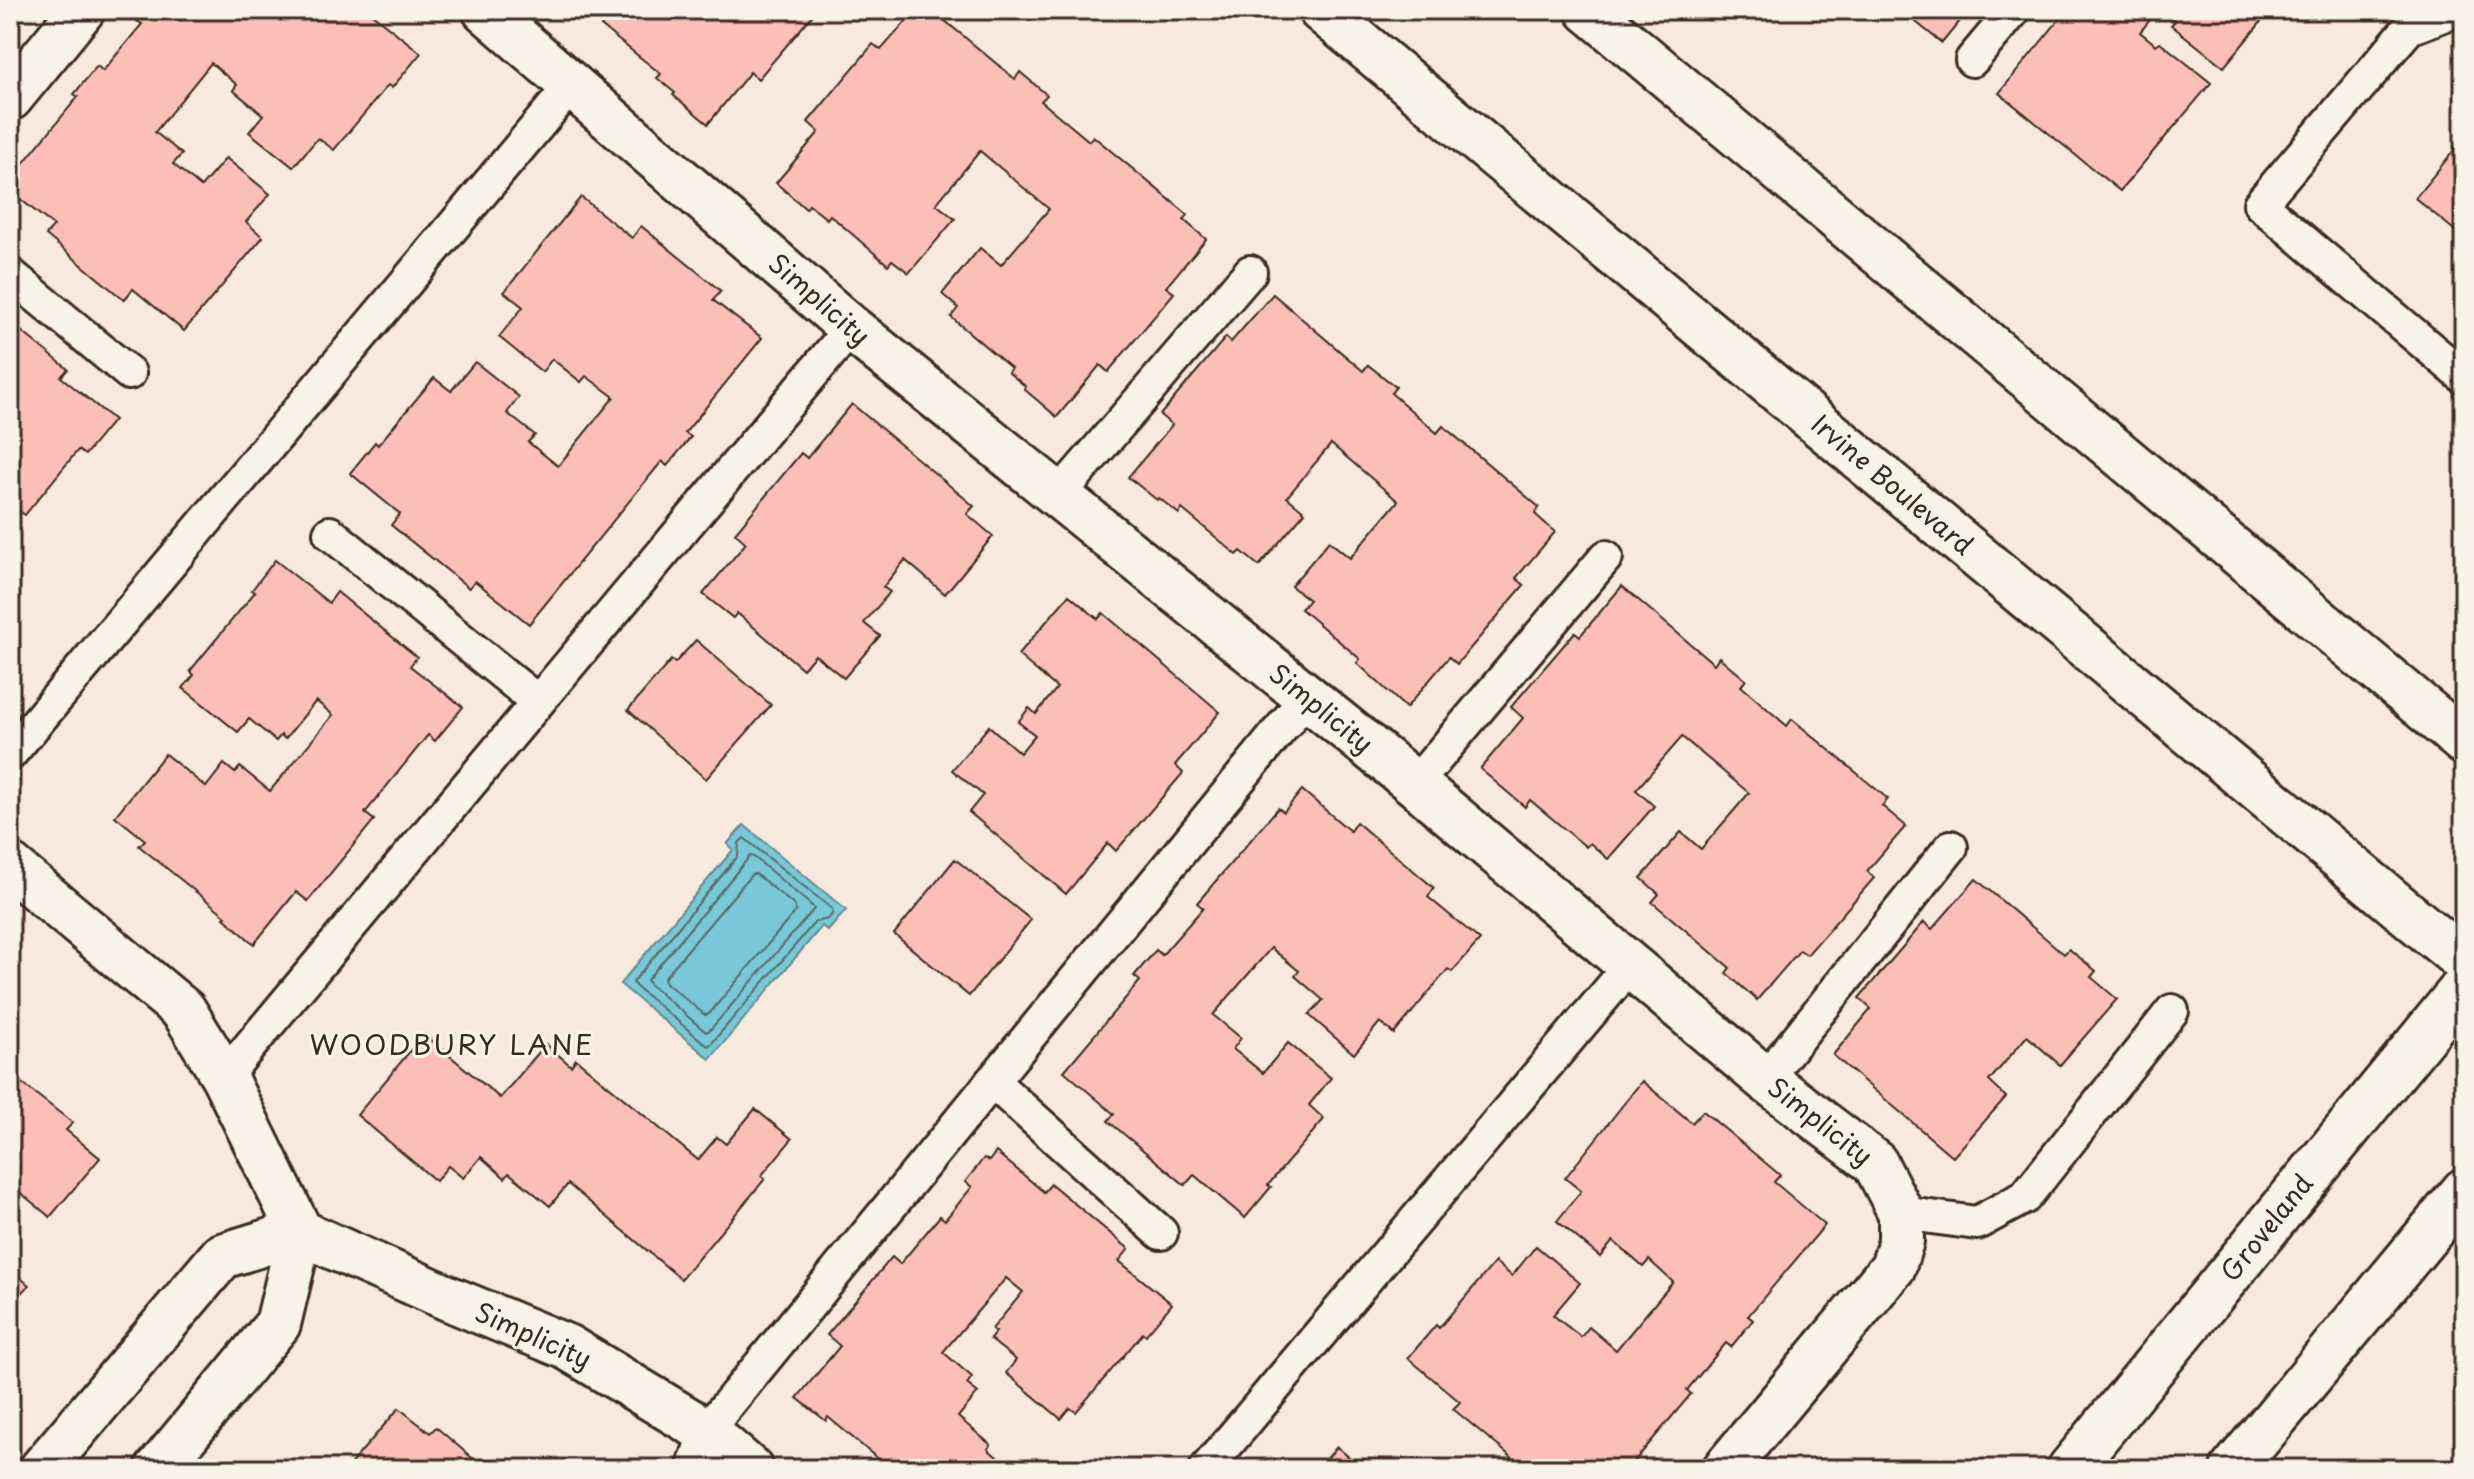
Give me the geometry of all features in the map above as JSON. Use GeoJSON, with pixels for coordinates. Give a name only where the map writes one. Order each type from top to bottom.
{"type":"FeatureCollection","features":[{"type":"Feature","properties":{"kind":"street"},"geometry":{"type":"LineString","coordinates":[[10,98],[82,10]]}},
{"type":"Feature","properties":{"kind":"street","name":"Simplicity"},"geometry":{"type":"LineString","coordinates":[[485,10],[851,328],[1415,784],[1765,1079],[1875,1163],[1901,1213]]}},
{"type":"Feature","properties":{"kind":"street","name":"Irvine Boulevard"},"geometry":{"type":"LineString","coordinates":[[1321,10],[2464,961]]}},
{"type":"Feature","properties":{"kind":"street"},"geometry":{"type":"LineString","coordinates":[[1588,10],[2464,742]]}},
{"type":"Feature","properties":{"kind":"street"},"geometry":{"type":"LineString","coordinates":[[10,866],[184,1011],[224,1077],[300,1232],[278,1324],[158,1469]]}},
{"type":"Feature","properties":{"kind":"street","name":"Groveland"},"geometry":{"type":"LineString","coordinates":[[2070,1469],[2464,987]]}},
{"type":"Feature","properties":{"kind":"street"},"geometry":{"type":"LineString","coordinates":[[2233,1469],[2464,1191]]}},
{"type":"Feature","properties":{"kind":"street"},"geometry":{"type":"LineString","coordinates":[[1725,1469],[1893,1267],[1901,1241],[1901,1213]]}},
{"type":"Feature","properties":{"kind":"street"},"geometry":{"type":"LineString","coordinates":[[42,1469],[222,1256],[300,1232]]}},
{"type":"Feature","properties":{"kind":"street","name":"Simplicity"},"geometry":{"type":"LineString","coordinates":[[300,1232],[567,1347],[700,1450],[750,1469]]}},
{"type":"Feature","properties":{"kind":"lane"},"geometry":{"type":"LineString","coordinates":[[1972,60],[2014,10]]}},
{"type":"Feature","properties":{"kind":"lane"},"geometry":{"type":"LineString","coordinates":[[2461,10],[2409,28],[2260,204],[2464,377]]}},
{"type":"Feature","properties":{"kind":"lane"},"geometry":{"type":"LineString","coordinates":[[10,754],[571,86]]}},
{"type":"Feature","properties":{"kind":"lane"},"geometry":{"type":"LineString","coordinates":[[1057,497],[1250,272]]}},
{"type":"Feature","properties":{"kind":"lane"},"geometry":{"type":"LineString","coordinates":[[10,274],[129,373]]}},
{"type":"Feature","properties":{"kind":"lane"},"geometry":{"type":"LineString","coordinates":[[224,1077],[851,328]]}},
{"type":"Feature","properties":{"kind":"lane"},"geometry":{"type":"LineString","coordinates":[[330,533],[538,702]]}},
{"type":"Feature","properties":{"kind":"lane"},"geometry":{"type":"LineString","coordinates":[[1415,784],[1606,557]]}},
{"type":"Feature","properties":{"kind":"lane"},"geometry":{"type":"LineString","coordinates":[[700,1450],[992,1081],[1306,698]]}},
{"type":"Feature","properties":{"kind":"lane"},"geometry":{"type":"LineString","coordinates":[[1765,1079],[1951,847]]}},
{"type":"Feature","properties":{"kind":"lane"},"geometry":{"type":"LineString","coordinates":[[1206,1469],[1629,967]]}},
{"type":"Feature","properties":{"kind":"lane"},"geometry":{"type":"LineString","coordinates":[[1901,1213],[1977,1223],[2025,1197],[2172,1011]]}},
{"type":"Feature","properties":{"kind":"lane"},"geometry":{"type":"LineString","coordinates":[[992,1081],[1161,1233]]}},
{"type":"Feature","properties":{"kind":"water"},"geometry":{"type":"Polygon","coordinates":[[[744,825],[846,910],[828,931],[822,926],[710,1059],[620,984],[733,850],[727,844],[744,825]]]}},
{"type":"Feature","properties":{"kind":"building"},"geometry":{"type":"Polygon","coordinates":[[[147,10],[367,10],[421,53],[392,88],[388,85],[334,150],[318,138],[293,167],[249,132],[263,115],[233,90],[237,85],[211,63],[155,132],[182,154],[173,164],[201,187],[226,158],[270,194],[246,222],[263,237],[184,331],[133,289],[124,300],[46,235],[54,226],[10,191],[10,179],[78,97],[74,94],[97,66],[103,71],[142,24],[137,21],[147,10]]]}},
{"type":"Feature","properties":{"kind":"building"},"geometry":{"type":"Polygon","coordinates":[[[600,10],[817,10],[758,79],[750,72],[708,124],[657,78],[661,74],[601,26],[608,16],[600,10]]]}},
{"type":"Feature","properties":{"kind":"building"},"geometry":{"type":"Polygon","coordinates":[[[916,10],[932,10],[1015,79],[1020,72],[1047,95],[1041,101],[1089,141],[1093,136],[1188,215],[1184,220],[1206,239],[1166,287],[1174,293],[1108,372],[1100,365],[1057,417],[1008,372],[1011,368],[951,317],[958,308],[942,294],[980,248],[1001,265],[1049,209],[980,151],[936,204],[955,219],[909,273],[892,260],[888,265],[830,215],[827,219],[809,205],[806,209],[776,183],[819,132],[808,122],[873,44],[881,50],[916,10]]]}},
{"type":"Feature","properties":{"kind":"building"},"geometry":{"type":"Polygon","coordinates":[[[1901,10],[1969,10],[1942,43],[1901,10]]]}},
{"type":"Feature","properties":{"kind":"building"},"geometry":{"type":"Polygon","coordinates":[[[2067,10],[2158,10],[2140,32],[2156,45],[2160,42],[2211,83],[2120,191],[1999,93],[2067,10]]]}},
{"type":"Feature","properties":{"kind":"building"},"geometry":{"type":"Polygon","coordinates":[[[2162,10],[2271,10],[2224,67],[2171,25],[2175,21],[2162,10]]]}},
{"type":"Feature","properties":{"kind":"building"},"geometry":{"type":"Polygon","coordinates":[[[2464,138],[2464,238],[2415,198],[2464,138]]]}},
{"type":"Feature","properties":{"kind":"building"},"geometry":{"type":"Polygon","coordinates":[[[581,197],[632,238],[641,226],[721,291],[713,300],[762,338],[685,433],[691,437],[667,466],[662,461],[529,624],[475,581],[469,588],[391,525],[400,514],[350,473],[375,442],[378,445],[434,378],[451,391],[475,362],[519,397],[507,413],[535,435],[528,442],[558,466],[614,397],[586,376],[581,382],[552,359],[542,372],[499,337],[523,307],[504,292],[581,197]]]}},
{"type":"Feature","properties":{"kind":"building"},"geometry":{"type":"Polygon","coordinates":[[[1273,294],[1363,371],[1368,365],[1396,387],[1391,393],[1437,433],[1443,426],[1539,507],[1535,514],[1555,532],[1516,578],[1524,585],[1457,664],[1449,657],[1406,708],[1357,663],[1360,659],[1301,609],[1309,600],[1291,586],[1329,541],[1350,558],[1398,501],[1331,444],[1287,497],[1305,512],[1259,566],[1241,551],[1237,555],[1182,509],[1179,514],[1128,477],[1172,425],[1160,415],[1226,337],[1231,342],[1273,294]]]}},
{"type":"Feature","properties":{"kind":"building"},"geometry":{"type":"Polygon","coordinates":[[[10,322],[68,369],[61,377],[114,420],[85,455],[78,450],[25,515],[10,505],[10,322]]]}},
{"type":"Feature","properties":{"kind":"building"},"geometry":{"type":"Polygon","coordinates":[[[852,404],[974,506],[967,514],[993,536],[945,594],[905,560],[883,587],[890,592],[864,623],[880,636],[844,678],[815,655],[803,669],[737,613],[733,618],[703,594],[746,543],[735,533],[801,453],[807,458],[852,404]]]}},
{"type":"Feature","properties":{"kind":"building"},"geometry":{"type":"Polygon","coordinates":[[[275,560],[329,603],[337,592],[417,657],[410,666],[463,707],[435,741],[428,735],[365,813],[374,820],[308,901],[296,892],[254,944],[224,918],[226,916],[139,846],[145,840],[115,816],[165,754],[206,787],[224,764],[235,773],[240,767],[270,791],[333,715],[316,701],[285,739],[281,735],[276,741],[249,719],[238,732],[183,688],[194,675],[190,671],[255,592],[252,590],[275,560]]]}},
{"type":"Feature","properties":{"kind":"building"},"geometry":{"type":"Polygon","coordinates":[[[1622,586],[1714,664],[1719,657],[1746,680],[1741,686],[1787,726],[1792,719],[1888,799],[1882,806],[1906,826],[1867,871],[1874,878],[1807,955],[1800,950],[1757,1000],[1726,973],[1730,968],[1652,902],[1659,894],[1641,878],[1681,832],[1701,849],[1749,793],[1682,737],[1636,790],[1654,806],[1608,859],[1590,843],[1586,847],[1530,800],[1525,807],[1480,769],[1523,718],[1511,707],[1575,632],[1580,636],[1622,586]]]}},
{"type":"Feature","properties":{"kind":"building"},"geometry":{"type":"Polygon","coordinates":[[[1069,595],[1098,619],[1103,613],[1220,712],[1175,765],[1183,773],[1116,851],[1108,843],[1066,894],[969,812],[983,795],[952,770],[989,726],[1020,753],[1035,735],[1018,722],[1029,708],[1036,714],[1057,688],[1018,655],[1069,595]]]}},
{"type":"Feature","properties":{"kind":"building"},"geometry":{"type":"Polygon","coordinates":[[[696,640],[771,705],[706,779],[628,710],[671,660],[675,663],[696,640]]]}},
{"type":"Feature","properties":{"kind":"building"},"geometry":{"type":"Polygon","coordinates":[[[1302,790],[1350,831],[1356,822],[1434,888],[1428,897],[1480,940],[1452,972],[1448,969],[1394,1034],[1380,1022],[1354,1054],[1309,1015],[1323,1000],[1295,976],[1299,971],[1271,948],[1213,1015],[1241,1038],[1233,1049],[1263,1073],[1288,1043],[1331,1078],[1309,1105],[1324,1119],[1268,1185],[1271,1187],[1245,1218],[1194,1175],[1185,1185],[1108,1121],[1114,1114],[1064,1071],[1140,981],[1134,976],[1156,950],[1162,955],[1203,908],[1197,903],[1278,808],[1284,812],[1302,790]]]}},
{"type":"Feature","properties":{"kind":"building"},"geometry":{"type":"Polygon","coordinates":[[[955,859],[1031,920],[969,996],[894,934],[955,859]]]}},
{"type":"Feature","properties":{"kind":"building"},"geometry":{"type":"Polygon","coordinates":[[[1976,879],[2064,954],[2069,949],[2096,971],[2091,977],[2117,999],[2060,1065],[2027,1036],[1989,1081],[2006,1097],[1953,1157],[1833,1055],[1871,1009],[1859,998],[1924,922],[1932,929],[1976,879]]]}},
{"type":"Feature","properties":{"kind":"building"},"geometry":{"type":"Polygon","coordinates":[[[424,1034],[500,1098],[546,1044],[571,1066],[576,1059],[698,1160],[717,1137],[726,1144],[755,1109],[792,1139],[761,1176],[765,1179],[681,1279],[568,1184],[550,1206],[509,1173],[505,1178],[481,1157],[463,1178],[448,1166],[436,1181],[357,1115],[424,1034]]]}},
{"type":"Feature","properties":{"kind":"building"},"geometry":{"type":"Polygon","coordinates":[[[10,1074],[73,1123],[66,1130],[100,1158],[50,1217],[10,1184],[10,1074]]]}},
{"type":"Feature","properties":{"kind":"building"},"geometry":{"type":"Polygon","coordinates":[[[1642,1081],[1692,1123],[1703,1111],[1780,1175],[1774,1182],[1825,1225],[1748,1316],[1753,1320],[1731,1347],[1726,1343],[1687,1390],[1691,1394],[1628,1469],[1526,1469],[1453,1409],[1460,1402],[1408,1358],[1436,1325],[1439,1328],[1495,1262],[1512,1276],[1536,1246],[1580,1283],[1553,1315],[1581,1337],[1589,1327],[1616,1350],[1673,1282],[1649,1260],[1643,1267],[1613,1241],[1600,1257],[1557,1221],[1581,1191],[1565,1178],[1642,1081]]]}},
{"type":"Feature","properties":{"kind":"building"},"geometry":{"type":"Polygon","coordinates":[[[996,1152],[1044,1192],[1051,1184],[1129,1249],[1119,1261],[1172,1304],[1146,1335],[1143,1333],[1076,1412],[1070,1408],[1061,1419],[1006,1373],[1016,1360],[990,1339],[996,1332],[992,1329],[1023,1292],[1006,1278],[943,1352],[972,1377],[967,1384],[978,1393],[958,1417],[991,1445],[988,1449],[997,1457],[986,1469],[884,1469],[881,1466],[884,1464],[828,1417],[826,1421],[797,1398],[840,1346],[827,1335],[892,1257],[900,1264],[940,1216],[945,1220],[972,1187],[965,1182],[984,1158],[989,1161],[996,1152]]]}},
{"type":"Feature","properties":{"kind":"building"},"geometry":{"type":"Polygon","coordinates":[[[10,1269],[29,1285],[17,1297],[22,1301],[10,1316],[10,1269]]]}},
{"type":"Feature","properties":{"kind":"building"},"geometry":{"type":"Polygon","coordinates":[[[399,1408],[430,1433],[436,1427],[485,1469],[350,1469],[348,1467],[399,1408]]]}},
{"type":"Feature","properties":{"kind":"building"},"geometry":{"type":"Polygon","coordinates":[[[1337,1447],[1363,1469],[1317,1469],[1337,1447]]]}},
{"type":"Feature","properties":{"kind":"district","name":"WOODBURY LANE"},"geometry":{"type":"Point","coordinates":[452,1045]}}]}
